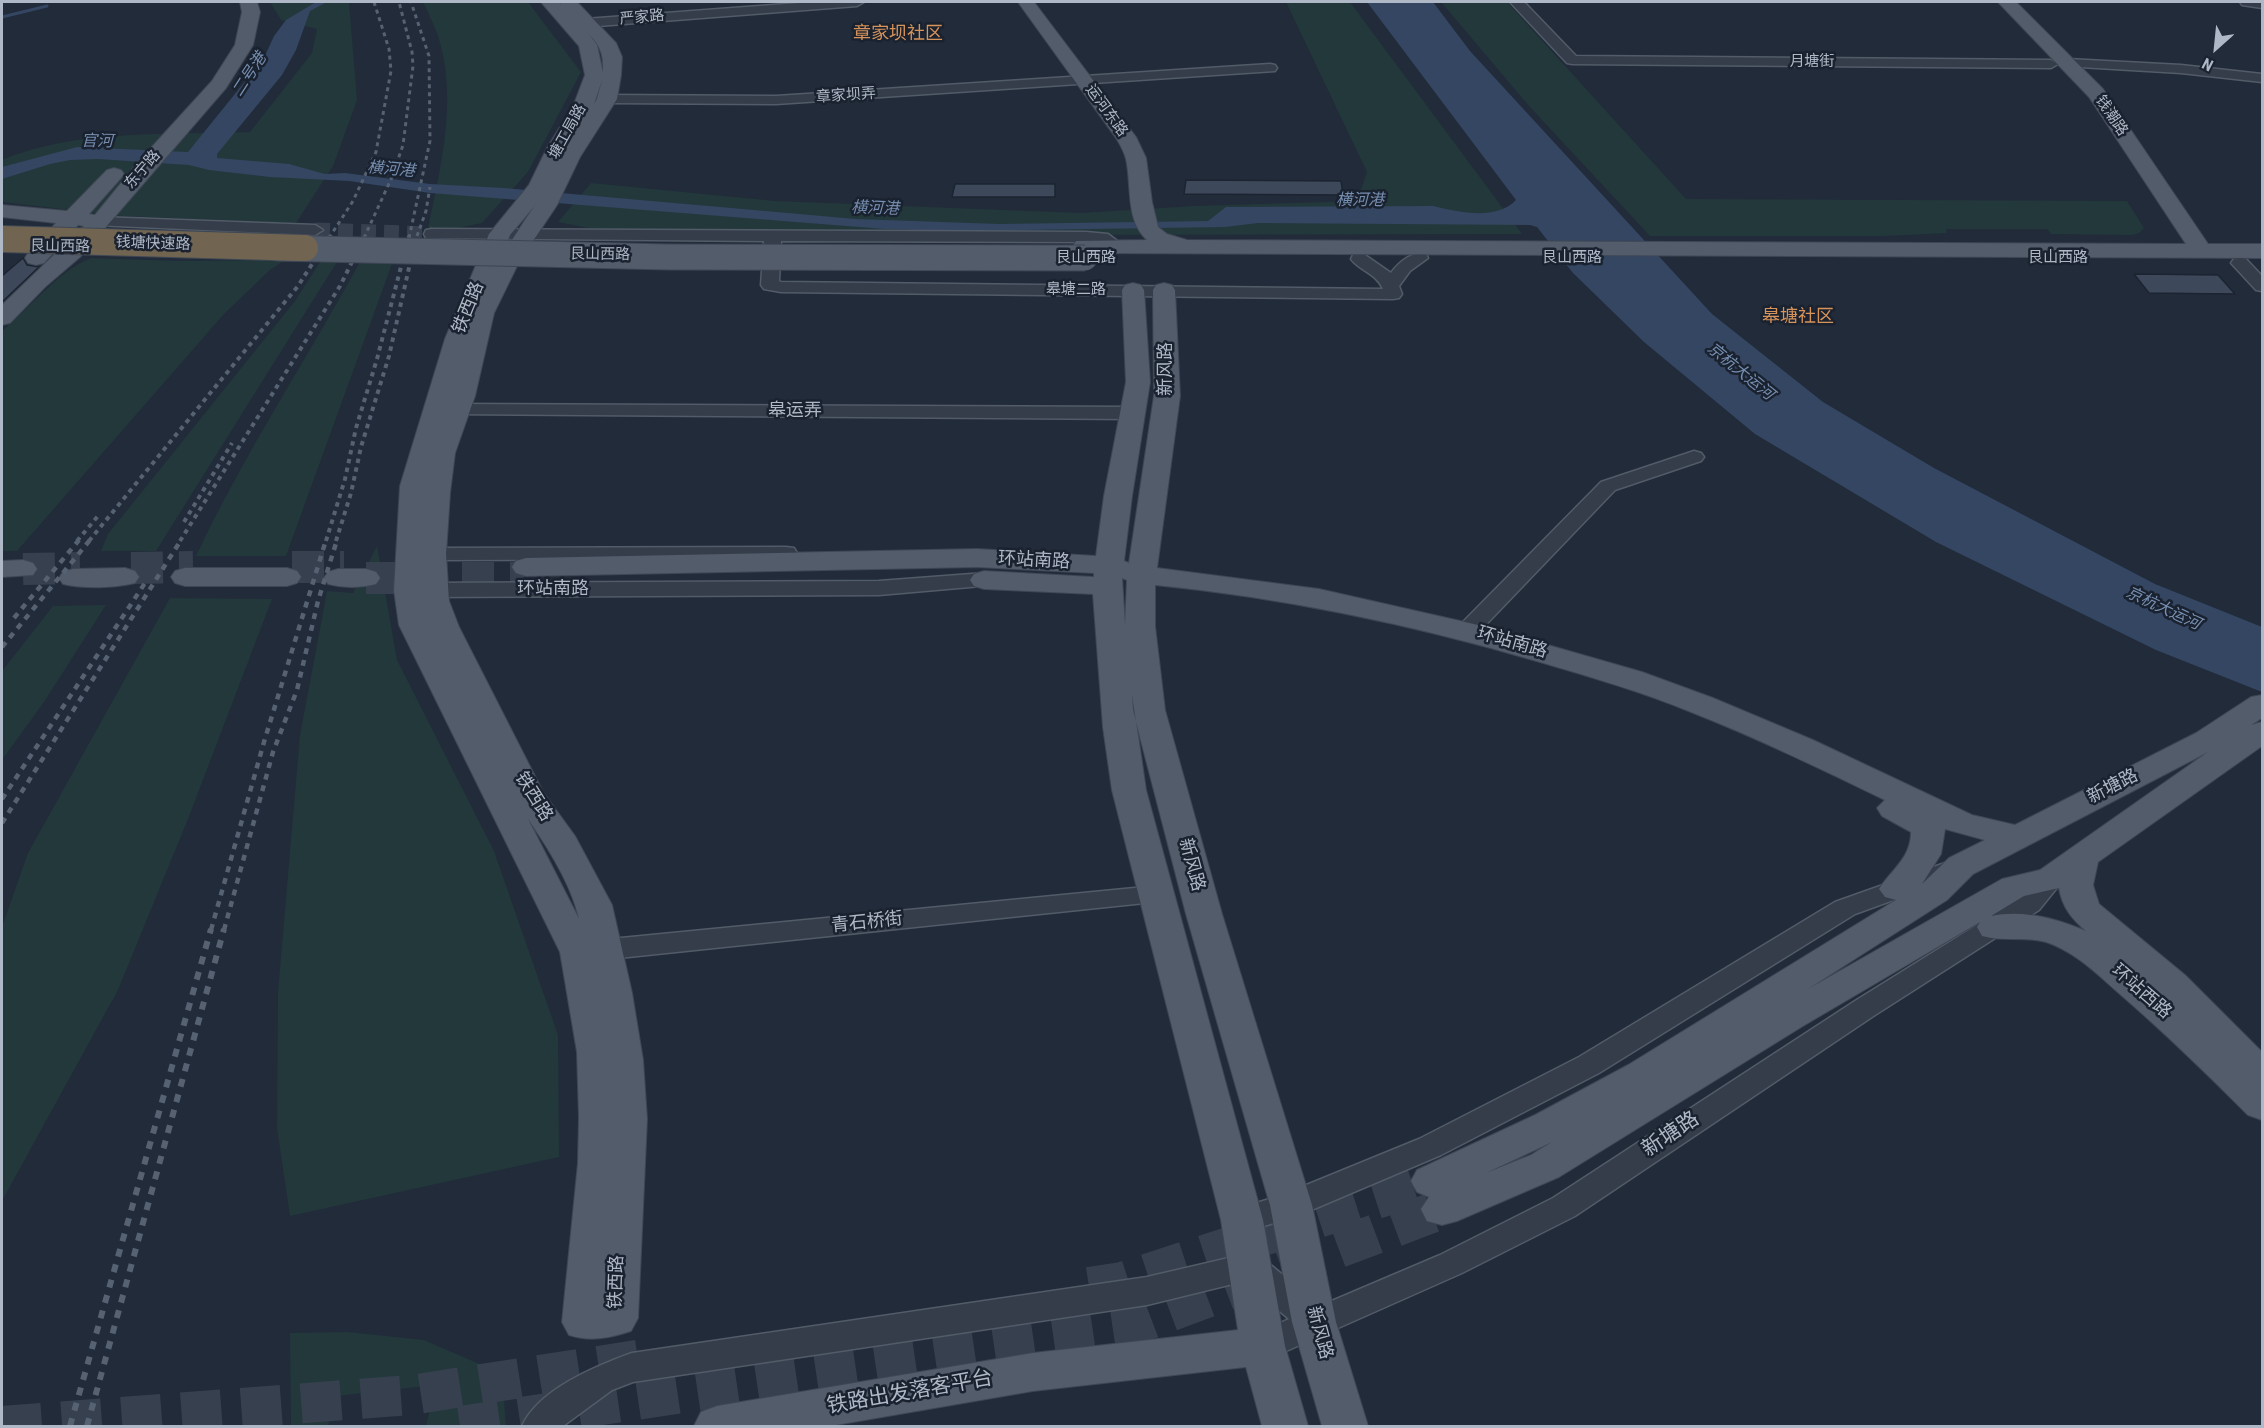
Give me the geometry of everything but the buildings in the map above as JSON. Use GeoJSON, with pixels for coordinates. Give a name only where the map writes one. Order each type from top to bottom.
{"type":"FeatureCollection","features":[{"type":"Feature","properties":{"kind":"highway"},"geometry":{"type":"LineString","coordinates":[[2,229],[31,231]]}},
{"type":"Feature","properties":{"kind":"highway","name":"钱塘快速路"},"geometry":{"type":"LineString","coordinates":[[2,239],[305,244]]}},
{"type":"Feature","properties":{"kind":"main road","name":"东宁路"},"geometry":{"type":"LineString","coordinates":[[2,295],[74,218],[142,156],[233,65],[244,45],[250,12],[249,2]]}},
{"type":"Feature","properties":{"kind":"main road","name":"塘工局路"},"geometry":{"type":"LineString","coordinates":[[498,261],[500,234],[542,196],[607,99],[613,57],[607,43],[549,2]]}},
{"type":"Feature","properties":{"kind":"main road","name":"塘工局路"},"geometry":{"type":"LineString","coordinates":[[498,261],[526,234],[542,196],[557,148],[584,104],[594,75],[588,45],[568,2]]}},
{"type":"Feature","properties":{"kind":"main road","name":"运河东路"},"geometry":{"type":"LineString","coordinates":[[1014,2],[1126,137],[1136,158],[1135,229]]}},
{"type":"Feature","properties":{"kind":"main road","name":"运河东路"},"geometry":{"type":"LineString","coordinates":[[1026,2],[1078,80]]}},
{"type":"Feature","properties":{"kind":"main road","name":"钱潮路"},"geometry":{"type":"LineString","coordinates":[[1991,2],[2096,93],[2181,249]]}},
{"type":"Feature","properties":{"kind":"main road","name":"钱潮路"},"geometry":{"type":"LineString","coordinates":[[2007,2],[2060,63]]}},
{"type":"Feature","properties":{"kind":"main road","name":"东宁路"},"geometry":{"type":"LineString","coordinates":[[2,318],[37,282],[72,252],[100,222],[142,156],[206,77],[219,51]]}},
{"type":"Feature","properties":{"kind":"main road","name":"艮山西路"},"geometry":{"type":"LineString","coordinates":[[2,211],[100,222]]}},
{"type":"Feature","properties":{"kind":"main road","name":"艮山西路"},"geometry":{"type":"LineString","coordinates":[[2,246],[305,244],[680,257],[1084,252],[1135,229],[1188,246],[1547,253],[2181,249],[2255,255]]}},
{"type":"Feature","properties":{"kind":"main road"},"geometry":{"type":"LineString","coordinates":[[1135,229],[1188,246]]}},
{"type":"Feature","properties":{"kind":"main road","name":"艮山西路"},"geometry":{"type":"LineString","coordinates":[[31,231],[1359,259],[1547,253]]}},
{"type":"Feature","properties":{"kind":"main road","name":"艮山西路"},"geometry":{"type":"LineString","coordinates":[[1876,249],[1893,246],[2181,249],[2255,255]]}},
{"type":"Feature","properties":{"kind":"main road","name":"艮山西路"},"geometry":{"type":"LineString","coordinates":[[1677,253],[1876,249],[2255,255]]}},
{"type":"Feature","properties":{"kind":"main road"},"geometry":{"type":"LineString","coordinates":[[43,252],[72,252]]}},
{"type":"Feature","properties":{"kind":"main road","name":"铁西路"},"geometry":{"type":"LineString","coordinates":[[498,261],[442,453],[432,554],[414,624],[614,993],[624,1060],[627,1119],[616,1318],[584,1322],[598,1163],[599,1118],[591,951]]}},
{"type":"Feature","properties":{"kind":"main road","name":"铁西路"},"geometry":{"type":"LineString","coordinates":[[421,590],[413,486],[457,339],[498,261]]}},
{"type":"Feature","properties":{"kind":"main road","name":"新风路"},"geometry":{"type":"LineString","coordinates":[[1133,290],[1138,382],[1118,496],[1124,578],[1119,727],[1125,769],[1155,894],[1242,1220],[1263,1346],[1285,1426]]}},
{"type":"Feature","properties":{"kind":"main road","name":"新风路"},"geometry":{"type":"LineString","coordinates":[[1164,290],[1167,332],[1167,396],[1124,578],[1140,627],[1149,710],[1204,914],[1291,1205],[1314,1322],[1345,1426]]}},
{"type":"Feature","properties":{"kind":"main road"},"geometry":{"type":"LineString","coordinates":[[1136,332],[1167,332]]}},
{"type":"Feature","properties":{"kind":"main road","name":"环站南路"},"geometry":{"type":"LineString","coordinates":[[525,572],[920,578],[981,569],[1124,578],[1297,594],[1392,613],[1563,657],[1670,693],[1821,755],[1962,824],[2018,836]]}},
{"type":"Feature","properties":{"kind":"main road"},"geometry":{"type":"LineString","coordinates":[[76,573],[128,572]]}},
{"type":"Feature","properties":{"kind":"main road"},"geometry":{"type":"LineString","coordinates":[[189,572],[290,572]]}},
{"type":"Feature","properties":{"kind":"main road","name":"环站南路"},"geometry":{"type":"LineString","coordinates":[[1124,578],[1264,599],[1415,628],[1536,661],[1624,689],[1712,722],[1792,756],[1928,828],[1924,856],[1918,868],[1898,889]]}},
{"type":"Feature","properties":{"kind":"main road","name":"新塘路"},"geometry":{"type":"LineString","coordinates":[[2262,704],[2218,746],[2066,869],[2004,892],[1790,1016],[1545,1166],[1437,1195],[1549,1126],[1642,1075],[1935,892],[1961,866],[2018,836],[2218,746],[2262,732]]}},
{"type":"Feature","properties":{"kind":"main road","name":"环站西路"},"geometry":{"type":"LineString","coordinates":[[2066,869],[2074,881],[2078,898],[2085,911],[2172,984],[2262,1075]]}},
{"type":"Feature","properties":{"kind":"main road","name":"环站西路"},"geometry":{"type":"LineString","coordinates":[[1995,927],[2047,930],[2072,937],[2087,946],[2193,1036],[2262,1105]]}},
{"type":"Feature","properties":{"kind":"main road","name":"铁路出发落客平台"},"geometry":{"type":"LineString","coordinates":[[717,1426],[1033,1372],[1263,1346]]}},
{"type":"Feature","properties":{"kind":"street","name":"严家路"},"geometry":{"type":"LineString","coordinates":[[579,22],[819,2]]}},
{"type":"Feature","properties":{"kind":"street","name":"严家路"},"geometry":{"type":"LineString","coordinates":[[579,22],[857,2]]}},
{"type":"Feature","properties":{"kind":"street","name":"月塘街"},"geometry":{"type":"LineString","coordinates":[[1517,2],[1572,60],[2060,63],[2181,69],[2262,78]]}},
{"type":"Feature","properties":{"kind":"street"},"geometry":{"type":"LineString","coordinates":[[2247,2],[2262,4]]}},
{"type":"Feature","properties":{"kind":"street","name":"章家坝弄"},"geometry":{"type":"LineString","coordinates":[[607,99],[776,100],[1270,68]]}},
{"type":"Feature","properties":{"kind":"street","name":"艮山西路"},"geometry":{"type":"LineString","coordinates":[[100,222],[305,244]]}},
{"type":"Feature","properties":{"kind":"street","name":"艮山西路"},"geometry":{"type":"LineString","coordinates":[[432,234],[1102,238],[1135,229]]}},
{"type":"Feature","properties":{"kind":"street"},"geometry":{"type":"LineString","coordinates":[[770,266],[774,236]]}},
{"type":"Feature","properties":{"kind":"street","name":"艮山西路"},"geometry":{"type":"LineString","coordinates":[[72,252],[305,244]]}},
{"type":"Feature","properties":{"kind":"street"},"geometry":{"type":"LineString","coordinates":[[2255,255],[2262,286]]}},
{"type":"Feature","properties":{"kind":"street","name":"艮山西路"},"geometry":{"type":"LineString","coordinates":[[418,256],[498,261],[770,266]]}},
{"type":"Feature","properties":{"kind":"street"},"geometry":{"type":"LineString","coordinates":[[1359,259],[1374,267],[1391,285],[1404,267],[1420,258]]}},
{"type":"Feature","properties":{"kind":"street","name":"皋塘二路"},"geometry":{"type":"LineString","coordinates":[[770,266],[770,285],[781,287],[1393,294],[1391,285]]}},
{"type":"Feature","properties":{"kind":"street","name":"皋运弄"},"geometry":{"type":"LineString","coordinates":[[456,410],[1134,412]]}},
{"type":"Feature","properties":{"kind":"street"},"geometry":{"type":"LineString","coordinates":[[1467,631],[1608,486],[1694,457]]}},
{"type":"Feature","properties":{"kind":"street","name":"环站南路"},"geometry":{"type":"LineString","coordinates":[[432,554],[871,553],[981,569]]}},
{"type":"Feature","properties":{"kind":"street","name":"环站南路"},"geometry":{"type":"LineString","coordinates":[[421,590],[879,588],[981,569]]}},
{"type":"Feature","properties":{"kind":"street","name":"新塘路"},"geometry":{"type":"LineString","coordinates":[[1242,1220],[1291,1205],[1430,1147],[1589,1065],[1845,908],[1961,866]]}},
{"type":"Feature","properties":{"kind":"street","name":"新塘路"},"geometry":{"type":"LineString","coordinates":[[1263,1346],[1451,1264],[1564,1207],[1767,1072],[1995,927],[2029,904],[2066,869]]}},
{"type":"Feature","properties":{"kind":"street","name":"青石桥街"},"geometry":{"type":"LineString","coordinates":[[591,951],[1155,894]]}},
{"type":"Feature","properties":{"kind":"street"},"geometry":{"type":"LineString","coordinates":[[539,1426],[558,1408],[600,1380],[632,1368],[1147,1291],[1250,1266],[1314,1322]]}},
{"type":"Feature","properties":{"kind":"green space"},"geometry":{"type":"Polygon","coordinates":[[[270,2],[349,2],[357,100],[333,166],[296,223],[122,216],[2,202],[2,160],[30,150],[91,138],[250,132],[312,53],[317,29],[281,20],[270,2]]]}},
{"type":"Feature","properties":{"kind":"green space"},"geometry":{"type":"Polygon","coordinates":[[[423,2],[528,2],[581,72],[528,172],[482,223],[458,228],[428,228],[442,156],[447,83],[438,36],[423,2]]]}},
{"type":"Feature","properties":{"kind":"green space"},"geometry":{"type":"Polygon","coordinates":[[[1286,2],[1350,2],[1522,234],[1052,235],[603,231],[558,222],[591,183],[775,201],[1081,213],[1194,206],[1357,201],[1367,172],[1286,2]]]}},
{"type":"Feature","properties":{"kind":"green space"},"geometry":{"type":"Polygon","coordinates":[[[1441,2],[1507,2],[1686,199],[2127,201],[2144,228],[2132,235],[2051,234],[2047,229],[1946,229],[1947,233],[1885,236],[1650,236],[1529,106],[1441,2]]]}},
{"type":"Feature","properties":{"kind":"green space"},"geometry":{"type":"Polygon","coordinates":[[[91,258],[179,261],[285,260],[270,270],[224,314],[17,551],[2,551],[2,331],[56,281],[91,258]]]}},
{"type":"Feature","properties":{"kind":"green space"},"geometry":{"type":"Polygon","coordinates":[[[361,260],[393,261],[286,556],[196,556],[234,481],[361,260]]]}},
{"type":"Feature","properties":{"kind":"green space"},"geometry":{"type":"Polygon","coordinates":[[[320,262],[337,262],[156,551],[101,551],[108,534],[295,301],[320,262]]]}},
{"type":"Feature","properties":{"kind":"green space"},"geometry":{"type":"Polygon","coordinates":[[[377,546],[397,660],[494,851],[558,1035],[559,1157],[290,1216],[277,1128],[278,992],[300,735],[327,591],[353,593],[377,546]]]}},
{"type":"Feature","properties":{"kind":"green space"},"geometry":{"type":"Polygon","coordinates":[[[170,598],[272,599],[188,819],[118,990],[2,1201],[2,927],[28,853],[170,598]]]}},
{"type":"Feature","properties":{"kind":"green space"},"geometry":{"type":"Polygon","coordinates":[[[106,605],[44,702],[2,760],[2,671],[53,606],[106,605]]]}},
{"type":"Feature","properties":{"kind":"green space"},"geometry":{"type":"Polygon","coordinates":[[[347,1332],[424,1340],[491,1369],[499,1374],[503,1388],[506,1426],[426,1426],[436,1385],[336,1396],[328,1426],[291,1426],[290,1333],[347,1332]]]}},
{"type":"Feature","properties":{"kind":"water","name":"京杭大运河"},"geometry":{"type":"Polygon","coordinates":[[[316,2],[327,2],[310,11],[296,50],[282,75],[217,154],[217,158],[289,164],[325,174],[345,173],[430,184],[504,188],[856,219],[999,224],[1208,221],[1226,207],[1433,206],[1454,211],[1488,213],[1508,207],[1516,200],[1367,2],[1433,2],[1470,51],[1712,314],[1823,402],[1934,468],[2155,584],[2262,627],[2262,692],[2156,650],[1936,542],[1755,434],[1644,342],[1573,273],[1537,227],[1530,225],[1258,223],[1225,227],[954,231],[884,229],[430,193],[349,181],[270,177],[209,170],[189,165],[98,159],[70,160],[50,164],[2,179],[2,167],[77,147],[188,152],[264,58],[274,36],[286,20],[316,2]]]}},
{"type":"Feature","properties":{"kind":"waterway"},"geometry":{"type":"LineString","coordinates":[[2,17],[47,6]]}},
{"type":"Feature","properties":{"kind":"tunnel"},"geometry":{"type":"LineString","coordinates":[[315,230],[432,234]]}},
{"type":"Feature","properties":{"kind":"tunnel"},"geometry":{"type":"LineString","coordinates":[[131,568],[193,567]]}},
{"type":"Feature","properties":{"kind":"tunnel"},"geometry":{"type":"LineString","coordinates":[[292,567],[344,567]]}},
{"type":"Feature","properties":{"kind":"tunnel"},"geometry":{"type":"LineString","coordinates":[[23,569],[80,568]]}},
{"type":"Feature","properties":{"kind":"tunnel"},"geometry":{"type":"LineString","coordinates":[[366,578],[524,578]]}},
{"type":"Feature","properties":{"kind":"tunnel"},"geometry":{"type":"LineString","coordinates":[[1089,1287],[1122,1282],[1431,1181]]}},
{"type":"Feature","properties":{"kind":"tunnel"},"geometry":{"type":"LineString","coordinates":[[460,1426],[1129,1327],[1442,1209]]}},
{"type":"Feature","properties":{"kind":"tunnel"},"geometry":{"type":"LineString","coordinates":[[2,1426],[411,1395],[643,1359]]}},
{"type":"Feature","properties":{"kind":"railway"},"geometry":{"type":"LineString","coordinates":[[329,238],[353,201],[376,152],[391,71],[389,49],[374,2]]}},
{"type":"Feature","properties":{"kind":"railway"},"geometry":{"type":"LineString","coordinates":[[364,238],[392,177],[403,145],[413,66],[412,52],[399,2]]}},
{"type":"Feature","properties":{"kind":"railway"},"geometry":{"type":"LineString","coordinates":[[409,238],[430,141],[429,56],[411,2]]}},
{"type":"Feature","properties":{"kind":"railway"},"geometry":{"type":"LineString","coordinates":[[417,236],[426,211],[430,187]]}},
{"type":"Feature","properties":{"kind":"railway"},"geometry":{"type":"LineString","coordinates":[[89,541],[298,286],[330,236]]}},
{"type":"Feature","properties":{"kind":"railway"},"geometry":{"type":"LineString","coordinates":[[326,541],[345,479],[356,428],[377,359],[409,236]]}},
{"type":"Feature","properties":{"kind":"railway"},"geometry":{"type":"LineString","coordinates":[[180,541],[340,286],[364,238]]}},
{"type":"Feature","properties":{"kind":"railway"},"geometry":{"type":"LineString","coordinates":[[336,541],[351,493],[361,447],[389,356],[411,259]]}},
{"type":"Feature","properties":{"kind":"railway"},"geometry":{"type":"LineString","coordinates":[[184,522],[232,443]]}},
{"type":"Feature","properties":{"kind":"railway"},"geometry":{"type":"LineString","coordinates":[[77,541],[98,516]]}},
{"type":"Feature","properties":{"kind":"railway"},"geometry":{"type":"LineString","coordinates":[[14,618],[79,540]]}},
{"type":"Feature","properties":{"kind":"railway"},"geometry":{"type":"LineString","coordinates":[[2,647],[90,540]]}},
{"type":"Feature","properties":{"kind":"railway"},"geometry":{"type":"LineString","coordinates":[[2,823],[181,540]]}},
{"type":"Feature","properties":{"kind":"railway"},"geometry":{"type":"LineString","coordinates":[[211,930],[264,742],[326,540]]}},
{"type":"Feature","properties":{"kind":"railway"},"geometry":{"type":"LineString","coordinates":[[224,930],[273,752],[297,690],[318,601],[337,540]]}},
{"type":"Feature","properties":{"kind":"railway"},"geometry":{"type":"LineString","coordinates":[[2,799],[145,583]]}},
{"type":"Feature","properties":{"kind":"railway"},"geometry":{"type":"LineString","coordinates":[[70,1426],[211,929]]}},
{"type":"Feature","properties":{"kind":"railway"},"geometry":{"type":"LineString","coordinates":[[87,1426],[224,929]]}},
{"type":"Feature","properties":{"kind":"district","name":"章家坝社区"},"geometry":{"type":"Point","coordinates":[898,34]}},
{"type":"Feature","properties":{"kind":"district","name":"皋塘社区"},"geometry":{"type":"Point","coordinates":[1798,317]}},
{"type":"Feature","properties":{"kind":"water label","name":"二号港"},"geometry":{"type":"Point","coordinates":[250,75]}},
{"type":"Feature","properties":{"kind":"water label","name":"官河"},"geometry":{"type":"Point","coordinates":[97,142]}},
{"type":"Feature","properties":{"kind":"water label","name":"横河港"},"geometry":{"type":"Point","coordinates":[391,170]}},
{"type":"Feature","properties":{"kind":"water label","name":"横河港"},"geometry":{"type":"Point","coordinates":[1360,201]}},
{"type":"Feature","properties":{"kind":"water label","name":"横河港"},"geometry":{"type":"Point","coordinates":[875,209]}}]}
